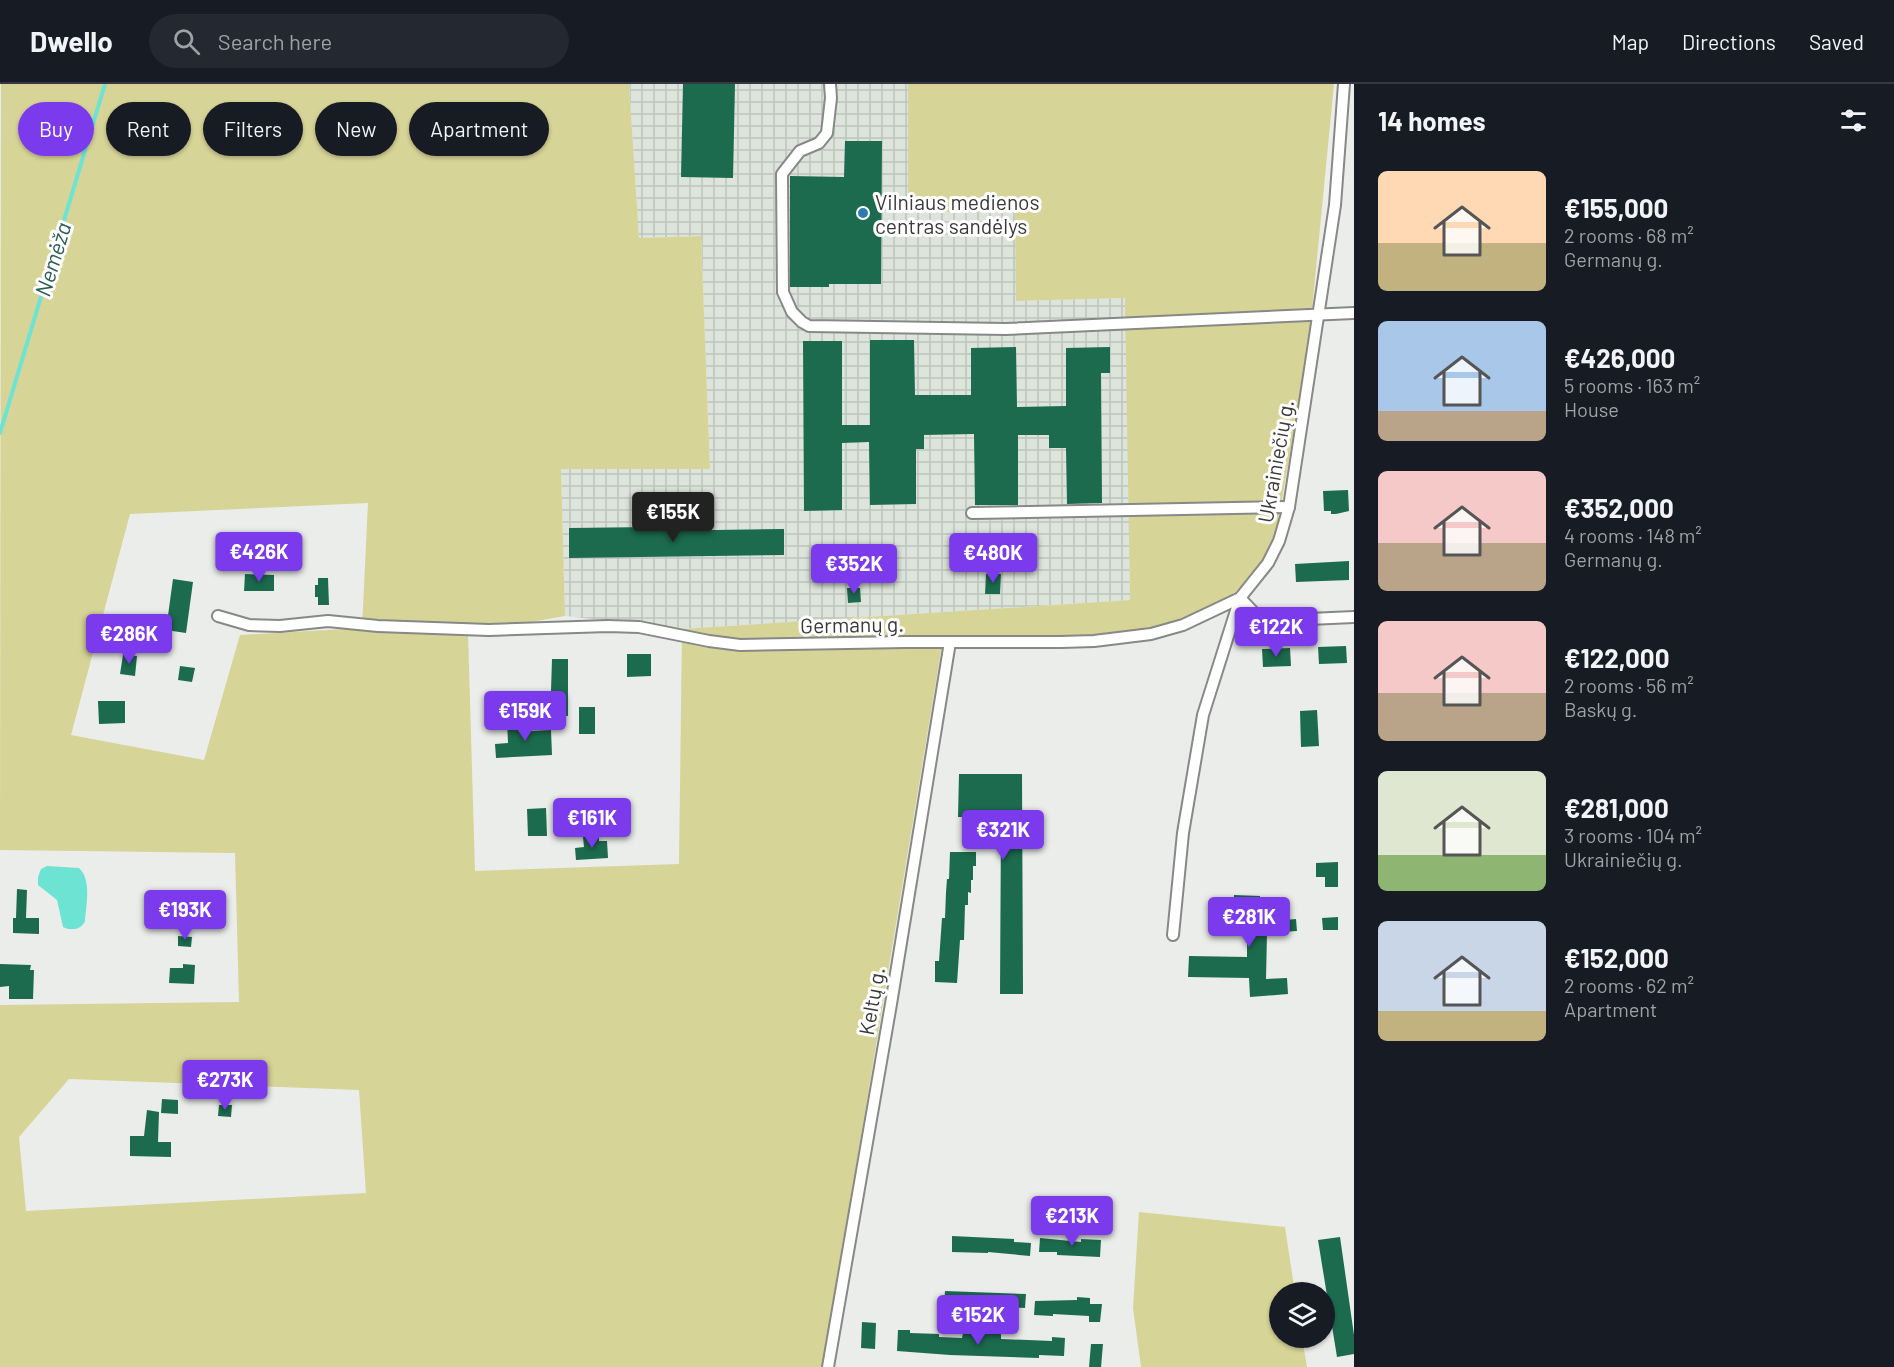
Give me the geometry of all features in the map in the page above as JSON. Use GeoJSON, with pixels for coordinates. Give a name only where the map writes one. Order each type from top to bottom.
{"type":"FeatureCollection","features":[{"type":"Feature","properties":{"kind":"street"},"geometry":{"type":"LineString","coordinates":[[830,84],[831,98],[827,133],[819,143],[800,151],[782,174],[783,292],[792,312],[809,326],[1006,329],[1354,313]]}},
{"type":"Feature","properties":{"kind":"street","name":"Ukrainiečių g."},"geometry":{"type":"LineString","coordinates":[[1173,935],[1183,833],[1203,715],[1240,598],[1279,542],[1288,507],[1335,205],[1344,84]]}},
{"type":"Feature","properties":{"kind":"street"},"geometry":{"type":"LineString","coordinates":[[972,513],[1288,507]]}},
{"type":"Feature","properties":{"kind":"street"},"geometry":{"type":"LineString","coordinates":[[1240,598],[1262,621],[1354,617]]}},
{"type":"Feature","properties":{"kind":"street","name":"Germanų g."},"geometry":{"type":"LineString","coordinates":[[218,616],[249,625],[280,626],[328,621],[378,626],[459,629],[639,627],[740,645],[1061,642],[1151,634],[1183,625],[1240,598]]}},
{"type":"Feature","properties":{"kind":"street","name":"Keltų g."},"geometry":{"type":"LineString","coordinates":[[828,1367],[893,992],[950,642]]}},
{"type":"Feature","properties":{"kind":"shaded area"},"geometry":{"type":"Polygon","coordinates":[[[1,84],[629,84],[639,238],[701,236],[710,469],[561,469],[565,616],[468,633],[475,871],[679,864],[682,629],[1130,600],[1125,298],[1016,301],[1015,212],[908,212],[908,84],[1334,84],[1308,351],[1277,528],[1267,554],[1242,586],[1209,608],[1169,623],[1125,632],[1079,635],[951,635],[941,651],[823,1367],[0,1367],[0,1005],[239,1002],[235,853],[0,850],[1,84]],[[368,503],[130,514],[71,735],[204,760],[240,635],[362,628],[368,503]],[[69,1079],[19,1137],[26,1211],[366,1193],[359,1090],[69,1079]]]}},
{"type":"Feature","properties":{"kind":"shaded area"},"geometry":{"type":"Polygon","coordinates":[[[629,84],[908,84],[908,212],[1015,212],[1017,301],[1126,298],[1130,600],[682,629],[565,616],[561,469],[710,469],[701,236],[639,238],[629,84]]]}},
{"type":"Feature","properties":{"kind":"shaded area"},"geometry":{"type":"Polygon","coordinates":[[[1139,1212],[1285,1227],[1293,1282],[1269,1282],[1269,1348],[1304,1348],[1307,1367],[1141,1367],[1133,1308],[1139,1212]]]}},
{"type":"Feature","properties":{"kind":"water"},"geometry":{"type":"Polygon","coordinates":[[[47,866],[79,868],[86,879],[85,921],[78,928],[63,927],[57,900],[38,885],[41,869],[47,866]]]}},
{"type":"Feature","properties":{"kind":"building"},"geometry":{"type":"Polygon","coordinates":[[[683,84],[735,84],[733,178],[681,177],[683,84]]]}},
{"type":"Feature","properties":{"kind":"building"},"geometry":{"type":"Polygon","coordinates":[[[845,141],[882,141],[881,284],[790,287],[790,176],[844,177],[845,141]]]}},
{"type":"Feature","properties":{"kind":"building"},"geometry":{"type":"Polygon","coordinates":[[[870,340],[914,340],[915,395],[971,395],[971,348],[1016,347],[1017,407],[1066,406],[1066,348],[1110,347],[1110,373],[1101,373],[1102,503],[1067,504],[1066,448],[1049,448],[1049,435],[1018,435],[1018,505],[975,505],[974,434],[924,435],[924,449],[916,449],[916,504],[870,505],[869,442],[842,443],[842,510],[804,511],[803,341],[842,341],[842,425],[870,425],[870,340]]]}},
{"type":"Feature","properties":{"kind":"building"},"geometry":{"type":"Polygon","coordinates":[[[1348,490],[1349,511],[1331,514],[1331,511],[1324,511],[1323,491],[1348,490]]]}},
{"type":"Feature","properties":{"kind":"building"},"geometry":{"type":"Polygon","coordinates":[[[651,527],[651,531],[784,529],[784,555],[569,558],[569,528],[651,527]]]}},
{"type":"Feature","properties":{"kind":"building"},"geometry":{"type":"Polygon","coordinates":[[[1349,561],[1349,580],[1296,582],[1295,564],[1349,561]]]}},
{"type":"Feature","properties":{"kind":"building"},"geometry":{"type":"Polygon","coordinates":[[[245,574],[274,575],[274,591],[244,591],[245,574]]]}},
{"type":"Feature","properties":{"kind":"building"},"geometry":{"type":"Polygon","coordinates":[[[986,574],[1001,574],[1000,594],[985,594],[986,574]]]}},
{"type":"Feature","properties":{"kind":"building"},"geometry":{"type":"Polygon","coordinates":[[[318,578],[328,578],[329,605],[318,605],[315,585],[318,585],[318,578]]]}},
{"type":"Feature","properties":{"kind":"building"},"geometry":{"type":"Polygon","coordinates":[[[173,579],[193,582],[186,633],[166,630],[173,579]]]}},
{"type":"Feature","properties":{"kind":"building"},"geometry":{"type":"Polygon","coordinates":[[[847,588],[860,588],[861,602],[848,603],[847,588]]]}},
{"type":"Feature","properties":{"kind":"building"},"geometry":{"type":"Polygon","coordinates":[[[1346,646],[1347,663],[1319,664],[1318,647],[1346,646]]]}},
{"type":"Feature","properties":{"kind":"building"},"geometry":{"type":"Polygon","coordinates":[[[1290,648],[1291,666],[1263,667],[1262,649],[1290,648]]]}},
{"type":"Feature","properties":{"kind":"building"},"geometry":{"type":"Polygon","coordinates":[[[627,654],[651,654],[651,676],[627,677],[627,654]]]}},
{"type":"Feature","properties":{"kind":"building"},"geometry":{"type":"Polygon","coordinates":[[[123,655],[137,656],[135,676],[120,674],[123,655]]]}},
{"type":"Feature","properties":{"kind":"building"},"geometry":{"type":"Polygon","coordinates":[[[552,659],[568,659],[568,716],[554,715],[556,691],[551,691],[552,659]]]}},
{"type":"Feature","properties":{"kind":"building"},"geometry":{"type":"Polygon","coordinates":[[[180,666],[195,668],[192,682],[178,680],[180,666]]]}},
{"type":"Feature","properties":{"kind":"building"},"geometry":{"type":"Polygon","coordinates":[[[98,701],[125,701],[125,723],[99,724],[98,701]]]}},
{"type":"Feature","properties":{"kind":"building"},"geometry":{"type":"Polygon","coordinates":[[[579,707],[595,707],[595,734],[579,734],[579,707]]]}},
{"type":"Feature","properties":{"kind":"building"},"geometry":{"type":"Polygon","coordinates":[[[1317,710],[1319,746],[1301,747],[1300,711],[1317,710]]]}},
{"type":"Feature","properties":{"kind":"building"},"geometry":{"type":"Polygon","coordinates":[[[530,720],[530,731],[551,730],[552,755],[496,758],[495,744],[508,743],[507,721],[530,720]]]}},
{"type":"Feature","properties":{"kind":"building"},"geometry":{"type":"Polygon","coordinates":[[[959,774],[1022,774],[1023,994],[1000,994],[1001,817],[958,817],[959,774]]]}},
{"type":"Feature","properties":{"kind":"building"},"geometry":{"type":"Polygon","coordinates":[[[546,808],[547,836],[528,836],[527,809],[546,808]]]}},
{"type":"Feature","properties":{"kind":"building"},"geometry":{"type":"Polygon","coordinates":[[[599,836],[599,841],[607,841],[608,858],[576,860],[575,848],[584,847],[583,837],[599,836]]]}},
{"type":"Feature","properties":{"kind":"building"},"geometry":{"type":"Polygon","coordinates":[[[950,852],[976,852],[971,893],[968,892],[968,905],[965,905],[964,940],[960,940],[957,983],[935,982],[935,961],[939,961],[942,918],[945,918],[950,852]]]}},
{"type":"Feature","properties":{"kind":"building"},"geometry":{"type":"Polygon","coordinates":[[[1338,862],[1338,887],[1325,887],[1325,877],[1316,877],[1316,863],[1338,862]]]}},
{"type":"Feature","properties":{"kind":"building"},"geometry":{"type":"Polygon","coordinates":[[[17,889],[27,890],[26,918],[39,918],[39,934],[13,933],[17,889]]]}},
{"type":"Feature","properties":{"kind":"building"},"geometry":{"type":"Polygon","coordinates":[[[1234,895],[1260,896],[1260,904],[1286,906],[1285,920],[1296,919],[1297,931],[1267,933],[1266,979],[1287,978],[1288,994],[1250,997],[1249,978],[1188,977],[1189,956],[1247,957],[1247,934],[1233,933],[1234,895]]]}},
{"type":"Feature","properties":{"kind":"building"},"geometry":{"type":"Polygon","coordinates":[[[1338,917],[1338,930],[1323,930],[1322,918],[1338,917]]]}},
{"type":"Feature","properties":{"kind":"building"},"geometry":{"type":"Polygon","coordinates":[[[178,936],[192,937],[191,947],[178,946],[178,936]]]}},
{"type":"Feature","properties":{"kind":"building"},"geometry":{"type":"Polygon","coordinates":[[[0,964],[31,965],[30,970],[34,970],[33,999],[9,999],[9,986],[0,987],[0,964]]]}},
{"type":"Feature","properties":{"kind":"building"},"geometry":{"type":"Polygon","coordinates":[[[183,964],[195,965],[194,984],[169,983],[170,968],[183,968],[183,964]]]}},
{"type":"Feature","properties":{"kind":"building"},"geometry":{"type":"Polygon","coordinates":[[[162,1099],[178,1100],[178,1114],[161,1113],[162,1099]]]}},
{"type":"Feature","properties":{"kind":"building"},"geometry":{"type":"Polygon","coordinates":[[[219,1105],[232,1105],[231,1117],[218,1116],[219,1105]]]}},
{"type":"Feature","properties":{"kind":"building"},"geometry":{"type":"Polygon","coordinates":[[[147,1110],[159,1112],[158,1142],[171,1142],[171,1157],[130,1156],[130,1136],[144,1136],[147,1110]]]}},
{"type":"Feature","properties":{"kind":"building"},"geometry":{"type":"Polygon","coordinates":[[[952,1236],[1014,1239],[1014,1242],[1031,1243],[1030,1256],[988,1252],[952,1252],[952,1236]]]}},
{"type":"Feature","properties":{"kind":"building"},"geometry":{"type":"Polygon","coordinates":[[[1340,1237],[1354,1335],[1354,1354],[1337,1357],[1335,1282],[1325,1282],[1318,1240],[1340,1237]]]}},
{"type":"Feature","properties":{"kind":"building"},"geometry":{"type":"Polygon","coordinates":[[[1040,1238],[1081,1242],[1081,1239],[1101,1240],[1100,1257],[1039,1252],[1040,1238]]]}},
{"type":"Feature","properties":{"kind":"building"},"geometry":{"type":"Polygon","coordinates":[[[945,1291],[1026,1294],[1025,1308],[944,1306],[945,1291]]]}},
{"type":"Feature","properties":{"kind":"building"},"geometry":{"type":"Polygon","coordinates":[[[1077,1297],[1090,1298],[1090,1304],[1102,1304],[1100,1322],[1089,1322],[1089,1316],[1034,1315],[1035,1301],[1077,1300],[1077,1297]]]}},
{"type":"Feature","properties":{"kind":"building"},"geometry":{"type":"Polygon","coordinates":[[[862,1322],[876,1323],[875,1349],[861,1348],[862,1322]]]}},
{"type":"Feature","properties":{"kind":"building"},"geometry":{"type":"Polygon","coordinates":[[[898,1330],[910,1330],[910,1333],[939,1334],[939,1337],[962,1338],[963,1333],[1001,1334],[1001,1339],[1052,1341],[1052,1337],[1065,1338],[1064,1356],[1039,1355],[1039,1358],[897,1351],[898,1330]]]}},
{"type":"Feature","properties":{"kind":"building"},"geometry":{"type":"Polygon","coordinates":[[[1091,1344],[1103,1344],[1101,1367],[1089,1367],[1091,1344]]]}},
{"type":"Feature","properties":{"kind":"waterway","name":"Nemėža"},"geometry":{"type":"LineString","coordinates":[[0,433],[105,84]]}},
{"type":"Feature","properties":{"kind":"place","name":"Vilniaus medienos centras sandėlys"},"geometry":{"type":"Point","coordinates":[863,213]}}]}
